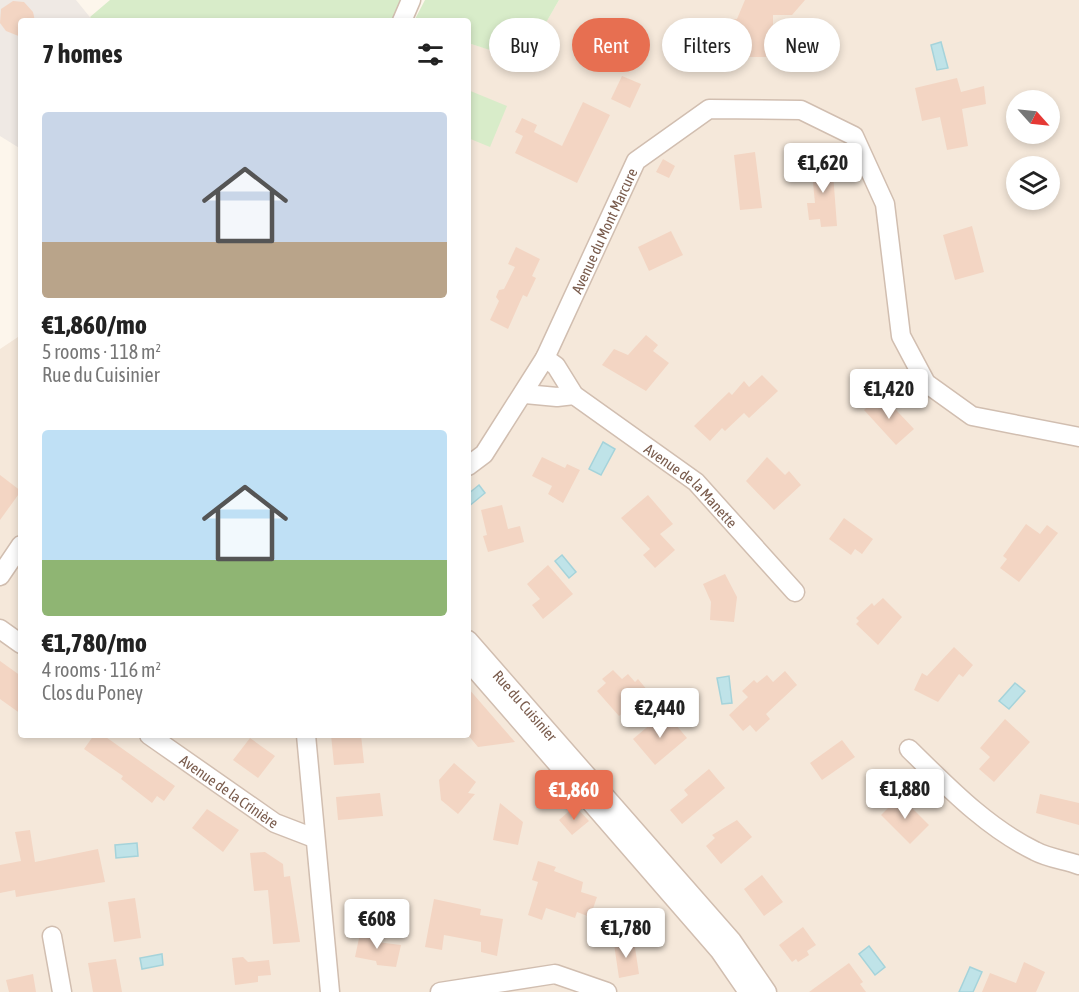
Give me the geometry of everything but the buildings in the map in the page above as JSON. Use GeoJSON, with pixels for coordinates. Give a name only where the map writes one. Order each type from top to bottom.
{"type":"FeatureCollection","features":[{"type":"Feature","properties":{"kind":"street"},"geometry":{"type":"LineString","coordinates":[[403,18],[411,0]]}},
{"type":"Feature","properties":{"kind":"street","name":"Avenue du Mont Marcure"},"geometry":{"type":"LineString","coordinates":[[471,464],[484,454],[525,394],[545,358],[636,161],[709,109],[801,110],[854,135],[885,204],[901,336],[926,383],[972,416],[1079,437]]}},
{"type":"Feature","properties":{"kind":"street","name":"Avenue de la Manette"},"geometry":{"type":"LineString","coordinates":[[545,358],[556,366],[574,394],[696,482],[795,592]]}},
{"type":"Feature","properties":{"kind":"street"},"geometry":{"type":"LineString","coordinates":[[525,394],[557,397],[574,394]]}},
{"type":"Feature","properties":{"kind":"street"},"geometry":{"type":"LineString","coordinates":[[0,576],[18,549]]}},
{"type":"Feature","properties":{"kind":"street"},"geometry":{"type":"LineString","coordinates":[[0,629],[18,642]]}},
{"type":"Feature","properties":{"kind":"street","name":"Rue du Cuisinier"},"geometry":{"type":"LineString","coordinates":[[471,643],[732,941],[767,992]]}},
{"type":"Feature","properties":{"kind":"street","name":"Rue du Cuisinier"},"geometry":{"type":"LineString","coordinates":[[471,664],[719,950],[748,992]]}},
{"type":"Feature","properties":{"kind":"street","name":"Avenue de la Crinière"},"geometry":{"type":"LineString","coordinates":[[152,738],[275,823],[314,838]]}},
{"type":"Feature","properties":{"kind":"street"},"geometry":{"type":"LineString","coordinates":[[306,738],[330,992]]}},
{"type":"Feature","properties":{"kind":"street"},"geometry":{"type":"LineString","coordinates":[[909,749],[953,793],[994,827],[1036,852],[1079,865]]}},
{"type":"Feature","properties":{"kind":"street"},"geometry":{"type":"LineString","coordinates":[[52,936],[62,992]]}},
{"type":"Feature","properties":{"kind":"street"},"geometry":{"type":"LineString","coordinates":[[440,992],[555,974],[607,992]]}},
{"type":"Feature","properties":{"kind":"shaded area"},"geometry":{"type":"Polygon","coordinates":[[[0,0],[76,0],[91,18],[18,18],[18,147],[0,136],[0,0]]]}},
{"type":"Feature","properties":{"kind":"shaded area"},"geometry":{"type":"Polygon","coordinates":[[[559,0],[1079,0],[1079,992],[0,992],[0,349],[18,337],[18,738],[471,738],[471,44],[489,49],[489,72],[560,72],[560,18],[548,18],[559,0]]]}},
{"type":"Feature","properties":{"kind":"green space"},"geometry":{"type":"Polygon","coordinates":[[[110,0],[401,0],[393,18],[90,17],[110,0]]]}},
{"type":"Feature","properties":{"kind":"green space"},"geometry":{"type":"Polygon","coordinates":[[[425,0],[559,0],[549,18],[489,18],[489,50],[471,44],[471,18],[416,18],[425,0]]]}},
{"type":"Feature","properties":{"kind":"green space"},"geometry":{"type":"Polygon","coordinates":[[[471,91],[507,106],[490,147],[471,139],[471,91]]]}},
{"type":"Feature","properties":{"kind":"water"},"geometry":{"type":"Polygon","coordinates":[[[941,42],[948,68],[937,70],[931,45],[941,42]]]}},
{"type":"Feature","properties":{"kind":"water"},"geometry":{"type":"Polygon","coordinates":[[[603,442],[615,449],[601,475],[589,469],[603,442]]]}},
{"type":"Feature","properties":{"kind":"water"},"geometry":{"type":"Polygon","coordinates":[[[479,485],[485,493],[471,505],[471,492],[479,485]]]}},
{"type":"Feature","properties":{"kind":"water"},"geometry":{"type":"Polygon","coordinates":[[[562,555],[576,572],[569,578],[555,561],[562,555]]]}},
{"type":"Feature","properties":{"kind":"water"},"geometry":{"type":"Polygon","coordinates":[[[729,676],[732,703],[722,704],[717,678],[729,676]]]}},
{"type":"Feature","properties":{"kind":"water"},"geometry":{"type":"Polygon","coordinates":[[[1015,683],[1025,691],[1009,709],[999,701],[1015,683]]]}},
{"type":"Feature","properties":{"kind":"water"},"geometry":{"type":"Polygon","coordinates":[[[137,843],[138,856],[116,858],[115,845],[137,843]]]}},
{"type":"Feature","properties":{"kind":"water"},"geometry":{"type":"Polygon","coordinates":[[[869,946],[885,967],[875,975],[859,954],[869,946]]]}},
{"type":"Feature","properties":{"kind":"water"},"geometry":{"type":"Polygon","coordinates":[[[162,954],[163,965],[142,969],[140,958],[162,954]]]}},
{"type":"Feature","properties":{"kind":"water"},"geometry":{"type":"Polygon","coordinates":[[[970,967],[982,972],[973,992],[959,992],[970,967]]]}}]}
